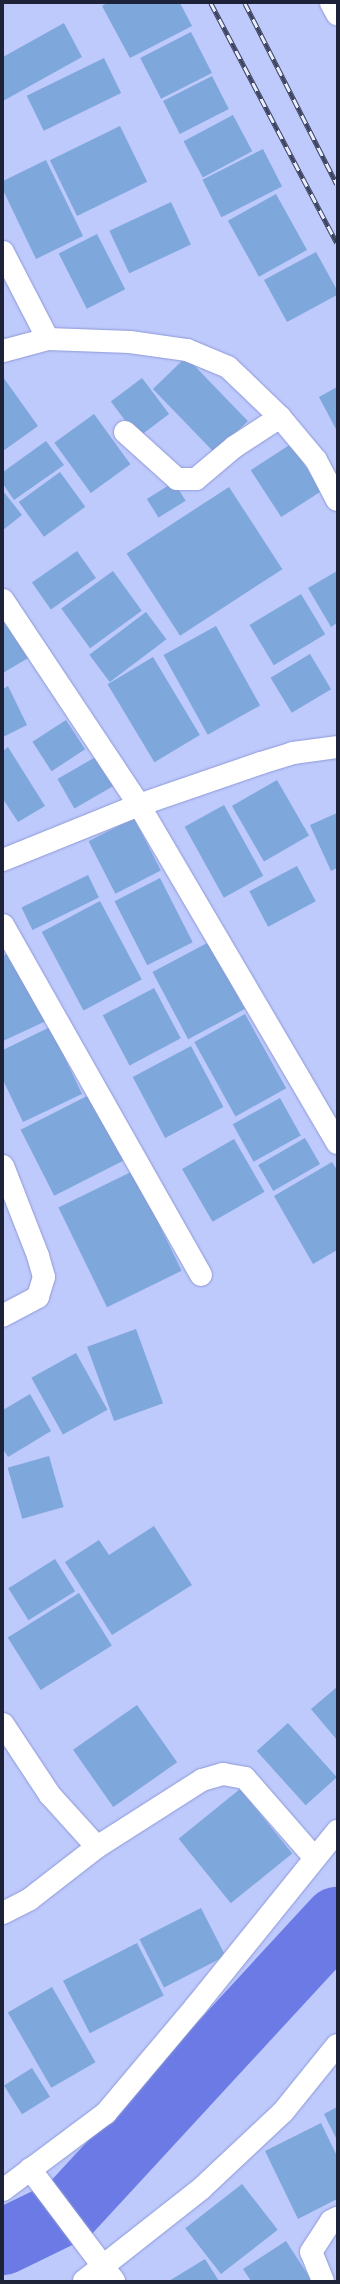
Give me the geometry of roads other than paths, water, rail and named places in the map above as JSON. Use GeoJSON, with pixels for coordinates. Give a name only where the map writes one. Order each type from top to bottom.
{"type":"FeatureCollection","features":[{"type":"Feature","properties":{"kind":"main road"},"geometry":{"type":"LineString","coordinates":[[331,3],[337,14]]}},
{"type":"Feature","properties":{"kind":"main road"},"geometry":{"type":"LineString","coordinates":[[3,252],[48,339]]}},
{"type":"Feature","properties":{"kind":"main road"},"geometry":{"type":"LineString","coordinates":[[3,351],[48,339],[130,342],[187,350],[228,367],[280,417],[316,460],[337,500]]}},
{"type":"Feature","properties":{"kind":"main road"},"geometry":{"type":"LineString","coordinates":[[125,432],[177,479],[196,479],[234,447],[280,417]]}},
{"type":"Feature","properties":{"kind":"main road"},"geometry":{"type":"LineString","coordinates":[[3,600],[139,805],[337,1143]]}},
{"type":"Feature","properties":{"kind":"main road"},"geometry":{"type":"LineString","coordinates":[[3,860],[139,805],[261,763],[293,753],[337,747]]}},
{"type":"Feature","properties":{"kind":"main road"},"geometry":{"type":"LineString","coordinates":[[3,925],[201,1275]]}},
{"type":"Feature","properties":{"kind":"main road"},"geometry":{"type":"LineString","coordinates":[[3,1166],[38,1256],[44,1277],[38,1297],[3,1316]]}},
{"type":"Feature","properties":{"kind":"main road"},"geometry":{"type":"LineString","coordinates":[[3,1724],[50,1795],[97,1847]]}},
{"type":"Feature","properties":{"kind":"main road"},"geometry":{"type":"LineString","coordinates":[[3,1913],[30,1899],[97,1847],[202,1780],[223,1774],[245,1778],[314,1857]]}},
{"type":"Feature","properties":{"kind":"main road"},"geometry":{"type":"LineString","coordinates":[[3,2190],[34,2175],[106,2113],[298,1881],[314,1857],[337,1831]]}},
{"type":"Feature","properties":{"kind":"main road"},"geometry":{"type":"LineString","coordinates":[[84,2281],[104,2267],[202,2188],[283,2112],[337,2045]]}},
{"type":"Feature","properties":{"kind":"main road"},"geometry":{"type":"LineString","coordinates":[[34,2175],[104,2267]]}},
{"type":"Feature","properties":{"kind":"main road"},"geometry":{"type":"LineString","coordinates":[[323,2281],[311,2252],[331,2221],[337,2218]]}},
{"type":"Feature","properties":{"kind":"waterway"},"geometry":{"type":"LineString","coordinates":[[3,2242],[69,2210],[337,1920]]}},
{"type":"Feature","properties":{"kind":"railway"},"geometry":{"type":"LineString","coordinates":[[211,3],[337,243]]}},
{"type":"Feature","properties":{"kind":"railway"},"geometry":{"type":"LineString","coordinates":[[245,3],[337,184]]}}]}
